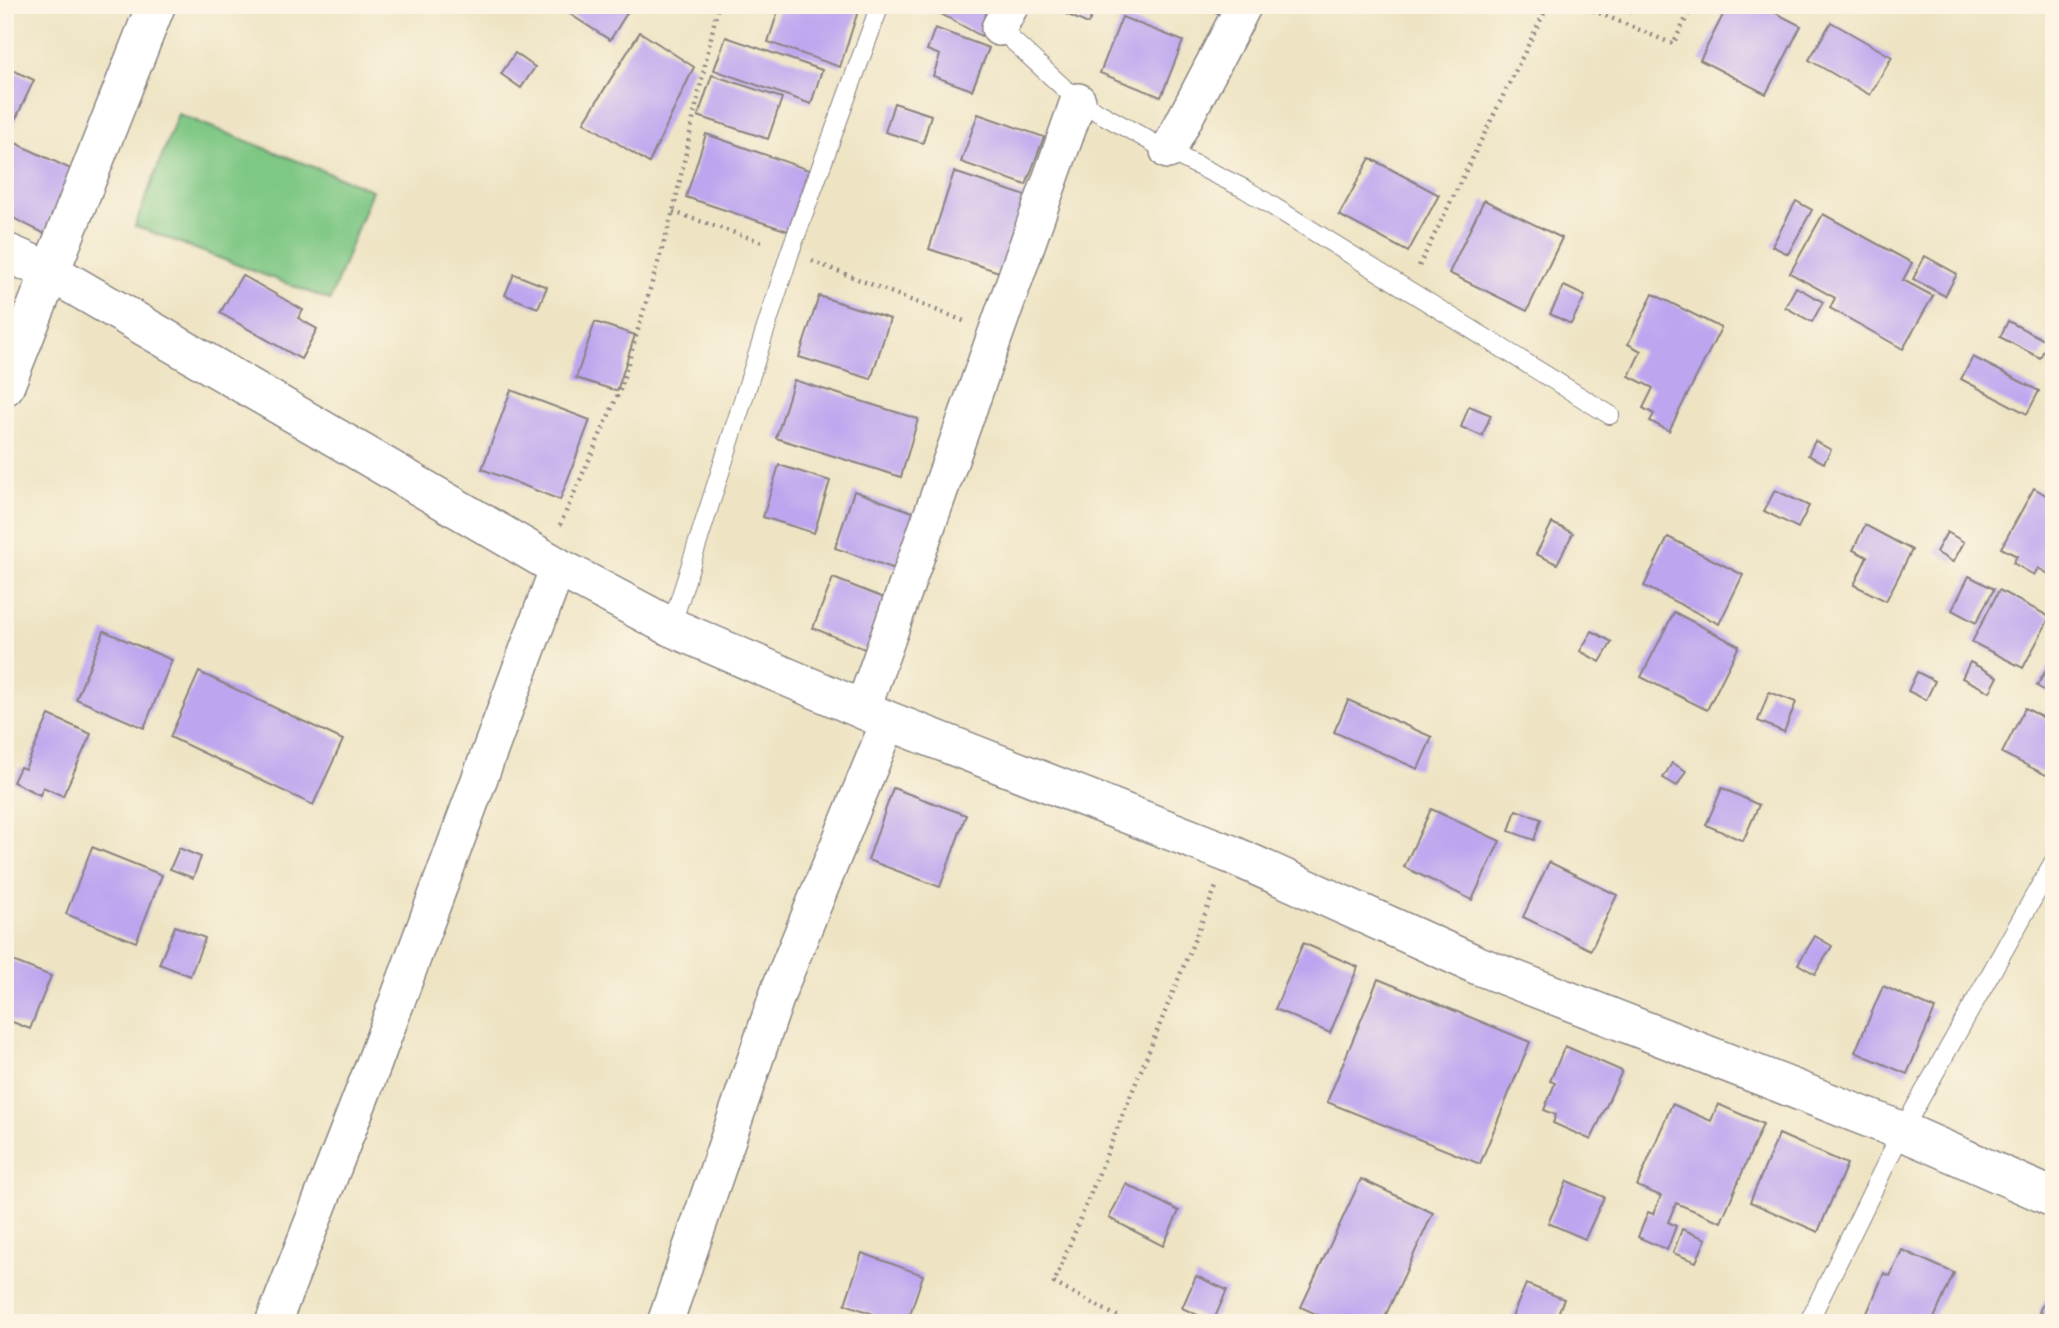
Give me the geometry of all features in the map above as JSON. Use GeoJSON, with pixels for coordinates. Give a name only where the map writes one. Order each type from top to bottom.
{"type":"FeatureCollection","features":[{"type":"Feature","properties":{"kind":"street"},"geometry":{"type":"LineString","coordinates":[[5,386],[156,5]]}},
{"type":"Feature","properties":{"kind":"street"},"geometry":{"type":"LineString","coordinates":[[1168,151],[1244,5]]}},
{"type":"Feature","properties":{"kind":"street"},"geometry":{"type":"LineString","coordinates":[[666,1323],[779,987],[876,714],[994,333],[1078,101]]}},
{"type":"Feature","properties":{"kind":"street"},"geometry":{"type":"LineString","coordinates":[[5,252],[49,271],[551,563],[671,627],[876,714],[1230,854],[1478,965],[1902,1131],[2054,1198]]}},
{"type":"Feature","properties":{"kind":"street"},"geometry":{"type":"LineString","coordinates":[[273,1323],[378,1053],[551,563]]}},
{"type":"Feature","properties":{"kind":"lane"},"geometry":{"type":"LineString","coordinates":[[671,627],[790,252],[880,5]]}},
{"type":"Feature","properties":{"kind":"lane"},"geometry":{"type":"LineString","coordinates":[[1005,17],[1078,101],[1168,151],[1245,189],[1610,415]]}},
{"type":"Feature","properties":{"kind":"lane"},"geometry":{"type":"LineString","coordinates":[[1808,1323],[1902,1131],[2054,861]]}},
{"type":"Feature","properties":{"kind":"path"},"geometry":{"type":"LineString","coordinates":[[551,563],[620,390],[673,212],[718,5]]}},
{"type":"Feature","properties":{"kind":"path"},"geometry":{"type":"LineString","coordinates":[[1408,289],[1548,5]]}},
{"type":"Feature","properties":{"kind":"path"},"geometry":{"type":"LineString","coordinates":[[1580,5],[1674,44],[1693,5]]}},
{"type":"Feature","properties":{"kind":"path"},"geometry":{"type":"LineString","coordinates":[[673,212],[790,252],[994,333]]}},
{"type":"Feature","properties":{"kind":"path"},"geometry":{"type":"LineString","coordinates":[[1130,1323],[1054,1283],[1230,854]]}},
{"type":"Feature","properties":{"kind":"green space"},"geometry":{"type":"Polygon","coordinates":[[[178,114],[372,190],[330,300],[135,226],[178,114]]]}},
{"type":"Feature","properties":{"kind":"building"},"geometry":{"type":"Polygon","coordinates":[[[564,5],[632,5],[610,40],[562,9],[564,5]]]}},
{"type":"Feature","properties":{"kind":"building"},"geometry":{"type":"Polygon","coordinates":[[[780,5],[860,5],[840,67],[768,42],[780,5]]]}},
{"type":"Feature","properties":{"kind":"building"},"geometry":{"type":"Polygon","coordinates":[[[925,5],[998,5],[981,36],[925,5]]]}},
{"type":"Feature","properties":{"kind":"building"},"geometry":{"type":"Polygon","coordinates":[[[1046,5],[1097,5],[1088,24],[1046,5]]]}},
{"type":"Feature","properties":{"kind":"building"},"geometry":{"type":"Polygon","coordinates":[[[1199,5],[1237,5],[1232,19],[1199,5]]]}},
{"type":"Feature","properties":{"kind":"building"},"geometry":{"type":"Polygon","coordinates":[[[1615,5],[1634,5],[1631,12],[1615,5]]]}},
{"type":"Feature","properties":{"kind":"building"},"geometry":{"type":"Polygon","coordinates":[[[1728,5],[1760,5],[1801,26],[1766,94],[1700,60],[1728,5]]]}},
{"type":"Feature","properties":{"kind":"building"},"geometry":{"type":"Polygon","coordinates":[[[1122,17],[1183,41],[1161,97],[1100,73],[1122,17]]]}},
{"type":"Feature","properties":{"kind":"building"},"geometry":{"type":"Polygon","coordinates":[[[1831,22],[1892,57],[1870,95],[1809,60],[1831,22]]]}},
{"type":"Feature","properties":{"kind":"building"},"geometry":{"type":"Polygon","coordinates":[[[935,28],[989,48],[972,90],[933,76],[940,55],[927,50],[935,28]]]}},
{"type":"Feature","properties":{"kind":"building"},"geometry":{"type":"Polygon","coordinates":[[[640,32],[694,67],[649,163],[584,122],[640,32]]]}},
{"type":"Feature","properties":{"kind":"building"},"geometry":{"type":"Polygon","coordinates":[[[726,37],[822,70],[811,104],[714,70],[726,37]]]}},
{"type":"Feature","properties":{"kind":"building"},"geometry":{"type":"Polygon","coordinates":[[[515,53],[535,67],[521,88],[501,74],[515,53]]]}},
{"type":"Feature","properties":{"kind":"building"},"geometry":{"type":"Polygon","coordinates":[[[6,67],[34,80],[13,125],[5,122],[6,67]]]}},
{"type":"Feature","properties":{"kind":"building"},"geometry":{"type":"Polygon","coordinates":[[[712,75],[782,98],[768,139],[698,116],[712,75]]]}},
{"type":"Feature","properties":{"kind":"building"},"geometry":{"type":"Polygon","coordinates":[[[894,103],[931,115],[923,143],[885,132],[894,103]]]}},
{"type":"Feature","properties":{"kind":"building"},"geometry":{"type":"Polygon","coordinates":[[[978,114],[1044,137],[1026,185],[961,162],[978,114]]]}},
{"type":"Feature","properties":{"kind":"building"},"geometry":{"type":"Polygon","coordinates":[[[706,134],[809,170],[788,231],[686,197],[706,134]]]}},
{"type":"Feature","properties":{"kind":"building"},"geometry":{"type":"Polygon","coordinates":[[[5,138],[79,173],[49,236],[5,214],[5,138]]]}},
{"type":"Feature","properties":{"kind":"building"},"geometry":{"type":"Polygon","coordinates":[[[1370,158],[1439,195],[1408,252],[1339,215],[1370,158]]]}},
{"type":"Feature","properties":{"kind":"building"},"geometry":{"type":"Polygon","coordinates":[[[954,172],[1026,196],[1002,273],[929,249],[954,172]]]}},
{"type":"Feature","properties":{"kind":"building"},"geometry":{"type":"Polygon","coordinates":[[[1484,200],[1562,238],[1527,311],[1449,273],[1484,200]]]}},
{"type":"Feature","properties":{"kind":"building"},"geometry":{"type":"Polygon","coordinates":[[[1796,201],[1812,210],[1788,254],[1772,246],[1796,201]]]}},
{"type":"Feature","properties":{"kind":"building"},"geometry":{"type":"Polygon","coordinates":[[[1823,214],[1912,263],[1903,280],[1933,296],[1903,349],[1830,308],[1835,298],[1790,273],[1823,214]]]}},
{"type":"Feature","properties":{"kind":"building"},"geometry":{"type":"Polygon","coordinates":[[[1925,256],[1957,274],[1945,296],[1913,279],[1925,256]]]}},
{"type":"Feature","properties":{"kind":"building"},"geometry":{"type":"Polygon","coordinates":[[[514,274],[547,287],[538,308],[505,295],[514,274]]]}},
{"type":"Feature","properties":{"kind":"building"},"geometry":{"type":"Polygon","coordinates":[[[242,275],[303,310],[298,318],[317,329],[301,359],[220,313],[242,275]]]}},
{"type":"Feature","properties":{"kind":"building"},"geometry":{"type":"Polygon","coordinates":[[[1564,286],[1585,296],[1571,324],[1550,314],[1564,286]]]}},
{"type":"Feature","properties":{"kind":"building"},"geometry":{"type":"Polygon","coordinates":[[[1796,287],[1823,302],[1812,322],[1785,307],[1796,287]]]}},
{"type":"Feature","properties":{"kind":"building"},"geometry":{"type":"Polygon","coordinates":[[[1653,294],[1721,328],[1669,431],[1650,421],[1654,414],[1643,408],[1653,388],[1629,376],[1641,351],[1628,344],[1653,294]]]}},
{"type":"Feature","properties":{"kind":"building"},"geometry":{"type":"Polygon","coordinates":[[[819,296],[890,319],[871,379],[799,357],[819,296]]]}},
{"type":"Feature","properties":{"kind":"building"},"geometry":{"type":"Polygon","coordinates":[[[2008,321],[2048,342],[2040,358],[2000,337],[2008,321]]]}},
{"type":"Feature","properties":{"kind":"building"},"geometry":{"type":"Polygon","coordinates":[[[595,322],[635,335],[617,391],[576,378],[595,322]]]}},
{"type":"Feature","properties":{"kind":"building"},"geometry":{"type":"Polygon","coordinates":[[[1973,357],[2039,391],[2027,414],[1961,379],[1973,357]]]}},
{"type":"Feature","properties":{"kind":"building"},"geometry":{"type":"Polygon","coordinates":[[[794,380],[918,419],[901,477],[776,438],[794,380]]]}},
{"type":"Feature","properties":{"kind":"building"},"geometry":{"type":"Polygon","coordinates":[[[511,390],[590,420],[560,500],[482,469],[511,390]]]}},
{"type":"Feature","properties":{"kind":"building"},"geometry":{"type":"Polygon","coordinates":[[[1469,406],[1491,415],[1482,436],[1461,427],[1469,406]]]}},
{"type":"Feature","properties":{"kind":"building"},"geometry":{"type":"Polygon","coordinates":[[[1815,441],[1831,450],[1824,463],[1808,455],[1815,441]]]}},
{"type":"Feature","properties":{"kind":"building"},"geometry":{"type":"Polygon","coordinates":[[[779,465],[830,481],[814,533],[763,517],[779,465]]]}},
{"type":"Feature","properties":{"kind":"building"},"geometry":{"type":"Polygon","coordinates":[[[2034,488],[2054,500],[2054,577],[2038,568],[2034,575],[2013,563],[2017,556],[2001,548],[2034,488]]]}},
{"type":"Feature","properties":{"kind":"building"},"geometry":{"type":"Polygon","coordinates":[[[1775,490],[1809,506],[1798,528],[1764,511],[1775,490]]]}},
{"type":"Feature","properties":{"kind":"building"},"geometry":{"type":"Polygon","coordinates":[[[854,491],[921,515],[901,571],[835,548],[854,491]]]}},
{"type":"Feature","properties":{"kind":"building"},"geometry":{"type":"Polygon","coordinates":[[[1552,523],[1573,533],[1557,564],[1536,554],[1552,523]]]}},
{"type":"Feature","properties":{"kind":"building"},"geometry":{"type":"Polygon","coordinates":[[[1865,525],[1912,550],[1886,601],[1854,585],[1867,557],[1853,550],[1865,525]]]}},
{"type":"Feature","properties":{"kind":"building"},"geometry":{"type":"Polygon","coordinates":[[[1947,532],[1964,542],[1953,562],[1936,552],[1947,532]]]}},
{"type":"Feature","properties":{"kind":"building"},"geometry":{"type":"Polygon","coordinates":[[[1668,537],[1743,575],[1719,624],[1644,586],[1668,537]]]}},
{"type":"Feature","properties":{"kind":"building"},"geometry":{"type":"Polygon","coordinates":[[[1969,576],[1994,589],[1976,623],[1952,610],[1969,576]]]}},
{"type":"Feature","properties":{"kind":"building"},"geometry":{"type":"Polygon","coordinates":[[[833,578],[897,603],[877,654],[813,628],[833,578]]]}},
{"type":"Feature","properties":{"kind":"building"},"geometry":{"type":"Polygon","coordinates":[[[1999,590],[2050,617],[2023,668],[1972,642],[1999,590]]]}},
{"type":"Feature","properties":{"kind":"building"},"geometry":{"type":"Polygon","coordinates":[[[1674,612],[1739,646],[1707,710],[1641,677],[1674,612]]]}},
{"type":"Feature","properties":{"kind":"building"},"geometry":{"type":"Polygon","coordinates":[[[104,631],[172,660],[144,728],[76,699],[104,631]]]}},
{"type":"Feature","properties":{"kind":"building"},"geometry":{"type":"Polygon","coordinates":[[[1592,631],[1612,642],[1600,662],[1580,651],[1592,631]]]}},
{"type":"Feature","properties":{"kind":"building"},"geometry":{"type":"Polygon","coordinates":[[[2054,656],[2054,696],[2037,686],[2054,656]]]}},
{"type":"Feature","properties":{"kind":"building"},"geometry":{"type":"Polygon","coordinates":[[[1970,662],[1998,677],[1990,692],[1962,678],[1970,662]]]}},
{"type":"Feature","properties":{"kind":"building"},"geometry":{"type":"Polygon","coordinates":[[[199,672],[343,740],[313,805],[170,737],[199,672]]]}},
{"type":"Feature","properties":{"kind":"building"},"geometry":{"type":"Polygon","coordinates":[[[1917,672],[1935,681],[1926,700],[1908,691],[1917,672]]]}},
{"type":"Feature","properties":{"kind":"building"},"geometry":{"type":"Polygon","coordinates":[[[1769,692],[1796,702],[1784,732],[1758,721],[1769,692]]]}},
{"type":"Feature","properties":{"kind":"building"},"geometry":{"type":"Polygon","coordinates":[[[1348,700],[1432,737],[1418,769],[1334,732],[1348,700]]]}},
{"type":"Feature","properties":{"kind":"building"},"geometry":{"type":"Polygon","coordinates":[[[2025,708],[2054,723],[2054,779],[2002,753],[2025,708]]]}},
{"type":"Feature","properties":{"kind":"building"},"geometry":{"type":"Polygon","coordinates":[[[49,715],[91,734],[63,796],[43,787],[40,795],[13,782],[20,767],[25,769],[49,715]]]}},
{"type":"Feature","properties":{"kind":"building"},"geometry":{"type":"Polygon","coordinates":[[[1672,763],[1686,771],[1677,786],[1663,778],[1672,763]]]}},
{"type":"Feature","properties":{"kind":"building"},"geometry":{"type":"Polygon","coordinates":[[[893,788],[966,815],[940,887],[868,860],[893,788]]]}},
{"type":"Feature","properties":{"kind":"building"},"geometry":{"type":"Polygon","coordinates":[[[1722,788],[1759,805],[1743,841],[1706,825],[1722,788]]]}},
{"type":"Feature","properties":{"kind":"building"},"geometry":{"type":"Polygon","coordinates":[[[1431,809],[1500,841],[1472,900],[1404,867],[1431,809]]]}},
{"type":"Feature","properties":{"kind":"building"},"geometry":{"type":"Polygon","coordinates":[[[1516,810],[1541,819],[1534,840],[1509,831],[1516,810]]]}},
{"type":"Feature","properties":{"kind":"building"},"geometry":{"type":"Polygon","coordinates":[[[92,847],[162,875],[136,942],[66,914],[92,847]]]}},
{"type":"Feature","properties":{"kind":"building"},"geometry":{"type":"Polygon","coordinates":[[[179,848],[201,857],[193,878],[170,869],[179,848]]]}},
{"type":"Feature","properties":{"kind":"building"},"geometry":{"type":"Polygon","coordinates":[[[1549,862],[1617,895],[1591,950],[1523,917],[1549,862]]]}},
{"type":"Feature","properties":{"kind":"building"},"geometry":{"type":"Polygon","coordinates":[[[175,926],[205,938],[190,976],[159,964],[175,926]]]}},
{"type":"Feature","properties":{"kind":"building"},"geometry":{"type":"Polygon","coordinates":[[[1815,936],[1832,946],[1815,974],[1798,964],[1815,936]]]}},
{"type":"Feature","properties":{"kind":"building"},"geometry":{"type":"Polygon","coordinates":[[[1303,943],[1358,967],[1330,1033],[1275,1009],[1303,943]]]}},
{"type":"Feature","properties":{"kind":"building"},"geometry":{"type":"Polygon","coordinates":[[[5,958],[51,976],[30,1029],[5,1019],[5,958]]]}},
{"type":"Feature","properties":{"kind":"building"},"geometry":{"type":"Polygon","coordinates":[[[1378,979],[1530,1042],[1480,1164],[1327,1102],[1378,979]]]}},
{"type":"Feature","properties":{"kind":"building"},"geometry":{"type":"Polygon","coordinates":[[[1883,986],[1935,1009],[1907,1074],[1855,1052],[1883,986]]]}},
{"type":"Feature","properties":{"kind":"building"},"geometry":{"type":"Polygon","coordinates":[[[1565,1046],[1622,1071],[1591,1140],[1553,1123],[1556,1115],[1544,1110],[1555,1083],[1550,1081],[1565,1046]]]}},
{"type":"Feature","properties":{"kind":"building"},"geometry":{"type":"Polygon","coordinates":[[[1672,1104],[1711,1121],[1718,1104],[1763,1124],[1721,1222],[1676,1203],[1668,1222],[1676,1226],[1667,1250],[1638,1237],[1648,1212],[1653,1214],[1661,1196],[1637,1186],[1672,1104]]]}},
{"type":"Feature","properties":{"kind":"building"},"geometry":{"type":"Polygon","coordinates":[[[1779,1134],[1847,1164],[1818,1232],[1750,1202],[1779,1134]]]}},
{"type":"Feature","properties":{"kind":"building"},"geometry":{"type":"Polygon","coordinates":[[[1361,1179],[1433,1213],[1382,1323],[1335,1323],[1301,1307],[1361,1179]]]}},
{"type":"Feature","properties":{"kind":"building"},"geometry":{"type":"Polygon","coordinates":[[[1567,1181],[1604,1197],[1585,1239],[1548,1223],[1567,1181]]]}},
{"type":"Feature","properties":{"kind":"building"},"geometry":{"type":"Polygon","coordinates":[[[1126,1184],[1179,1211],[1163,1246],[1109,1218],[1126,1184]]]}},
{"type":"Feature","properties":{"kind":"building"},"geometry":{"type":"Polygon","coordinates":[[[1682,1229],[1706,1239],[1696,1262],[1673,1253],[1682,1229]]]}},
{"type":"Feature","properties":{"kind":"building"},"geometry":{"type":"Polygon","coordinates":[[[1902,1250],[1954,1273],[1932,1323],[1889,1323],[1867,1313],[1884,1273],[1890,1276],[1902,1250]]]}},
{"type":"Feature","properties":{"kind":"building"},"geometry":{"type":"Polygon","coordinates":[[[862,1253],[923,1275],[907,1323],[898,1323],[845,1304],[862,1253]]]}},
{"type":"Feature","properties":{"kind":"building"},"geometry":{"type":"Polygon","coordinates":[[[1196,1276],[1227,1290],[1213,1322],[1182,1308],[1196,1276]]]}},
{"type":"Feature","properties":{"kind":"building"},"geometry":{"type":"Polygon","coordinates":[[[2054,1280],[2054,1319],[2039,1312],[2054,1280]]]}},
{"type":"Feature","properties":{"kind":"building"},"geometry":{"type":"Polygon","coordinates":[[[1526,1284],[1564,1299],[1554,1323],[1521,1323],[1511,1319],[1526,1284]]]}}]}
